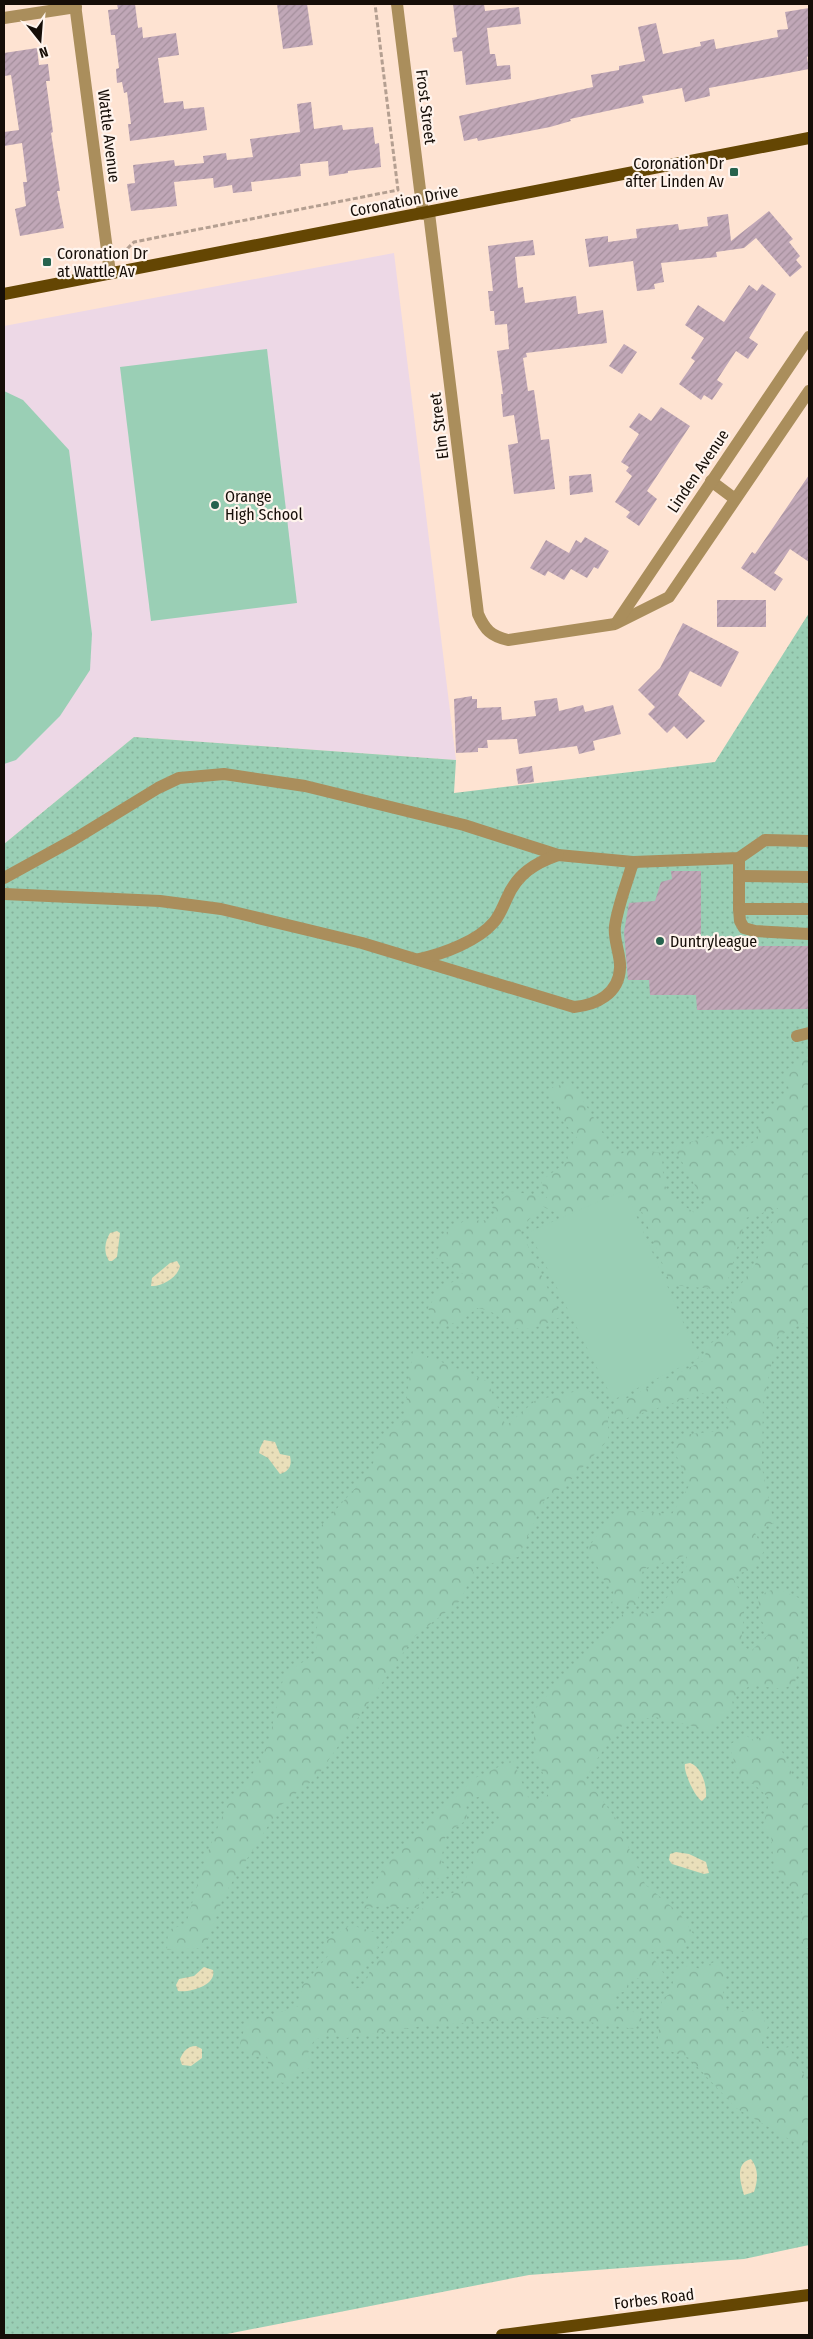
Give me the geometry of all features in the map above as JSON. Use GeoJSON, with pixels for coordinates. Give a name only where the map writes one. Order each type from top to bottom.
{"type":"FeatureCollection","features":[{"type":"Feature","properties":{"kind":"main road","name":"Coronation Drive"},"geometry":{"type":"LineString","coordinates":[[4,294],[426,214],[809,138]]}},
{"type":"Feature","properties":{"kind":"main road","name":"Forbes Road"},"geometry":{"type":"LineString","coordinates":[[502,2335],[809,2295]]}},
{"type":"Feature","properties":{"kind":"street","name":"Frost Street"},"geometry":{"type":"LineString","coordinates":[[397,4],[426,214]]}},
{"type":"Feature","properties":{"kind":"street","name":"Wattle Avenue"},"geometry":{"type":"LineString","coordinates":[[75,5],[110,273]]}},
{"type":"Feature","properties":{"kind":"street"},"geometry":{"type":"LineString","coordinates":[[4,18],[75,5]]}},
{"type":"Feature","properties":{"kind":"street","name":"Elm Street"},"geometry":{"type":"LineString","coordinates":[[426,214],[478,614],[487,632],[508,640],[615,624]]}},
{"type":"Feature","properties":{"kind":"street","name":"Linden Avenue"},"geometry":{"type":"LineString","coordinates":[[615,624],[808,341]]}},
{"type":"Feature","properties":{"kind":"street"},"geometry":{"type":"LineString","coordinates":[[615,624],[669,597],[809,391]]}},
{"type":"Feature","properties":{"kind":"street"},"geometry":{"type":"LineString","coordinates":[[711,481],[736,499]]}},
{"type":"Feature","properties":{"kind":"street"},"geometry":{"type":"LineString","coordinates":[[4,878],[73,840],[158,788],[179,778],[224,774],[305,786],[464,825],[558,855],[633,862],[739,858],[765,840],[809,841]]}},
{"type":"Feature","properties":{"kind":"street"},"geometry":{"type":"LineString","coordinates":[[418,959],[432,956],[486,930],[498,916],[518,879],[529,867],[558,855]]}},
{"type":"Feature","properties":{"kind":"street"},"geometry":{"type":"LineString","coordinates":[[739,858],[739,909],[740,921],[744,928],[755,931],[809,934]]}},
{"type":"Feature","properties":{"kind":"street"},"geometry":{"type":"LineString","coordinates":[[4,894],[160,901],[222,909],[362,943],[574,1007],[595,1003],[607,996],[620,968],[616,951],[615,927],[633,862]]}},
{"type":"Feature","properties":{"kind":"street"},"geometry":{"type":"LineString","coordinates":[[739,876],[809,877]]}},
{"type":"Feature","properties":{"kind":"street"},"geometry":{"type":"LineString","coordinates":[[739,909],[809,909]]}},
{"type":"Feature","properties":{"kind":"path"},"geometry":{"type":"LineString","coordinates":[[110,273],[126,248],[134,242],[398,190],[375,4]]}},
{"type":"Feature","properties":{"kind":"shaded area","name":"Orange High School"},"geometry":{"type":"Polygon","coordinates":[[[394,253],[456,760],[134,737],[4,844],[4,326],[394,253]]]}},
{"type":"Feature","properties":{"kind":"green space"},"geometry":{"type":"Polygon","coordinates":[[[267,349],[297,603],[151,621],[120,367],[267,349]]]}},
{"type":"Feature","properties":{"kind":"green space"},"geometry":{"type":"Polygon","coordinates":[[[4,391],[23,400],[69,450],[92,634],[90,670],[60,716],[16,760],[4,764],[4,391]]]}},
{"type":"Feature","properties":{"kind":"green space"},"geometry":{"type":"Polygon","coordinates":[[[809,613],[809,2245],[744,2259],[529,2275],[222,2335],[4,2335],[4,844],[134,737],[456,760],[454,793],[715,762],[809,613]]]}},
{"type":"Feature","properties":{"kind":"green space"},"geometry":{"type":"Polygon","coordinates":[[[809,1055],[809,1328],[804,1323],[778,1336],[763,1401],[762,1468],[774,1523],[754,1531],[764,1551],[755,1568],[732,1576],[745,1601],[741,1645],[751,1651],[768,1635],[760,1617],[758,1596],[776,1588],[799,1598],[802,1635],[795,1683],[783,1689],[751,1685],[732,1698],[733,1707],[709,1730],[655,1717],[625,1722],[599,1756],[586,1778],[616,1819],[645,1884],[680,1914],[694,1935],[677,1956],[661,1948],[650,1953],[664,1974],[657,1982],[639,1978],[627,1982],[630,1990],[613,1995],[616,2012],[630,2009],[642,2019],[635,2029],[555,2017],[422,2026],[347,2038],[330,2035],[314,2040],[308,2053],[311,2067],[283,2083],[270,2078],[267,2056],[251,2057],[239,2047],[246,2023],[299,2006],[302,1986],[328,1956],[324,1942],[351,1925],[374,1932],[378,1948],[352,1978],[349,1990],[364,1987],[371,1968],[408,1921],[434,1899],[458,1891],[472,1868],[477,1842],[501,1819],[481,1796],[466,1801],[467,1820],[446,1833],[441,1861],[453,1875],[433,1880],[418,1878],[424,1890],[418,1908],[381,1906],[362,1909],[383,1868],[475,1778],[513,1760],[528,1797],[541,1802],[551,1791],[534,1754],[534,1710],[623,1614],[657,1613],[687,1566],[687,1555],[643,1569],[637,1605],[612,1606],[614,1584],[607,1586],[588,1548],[616,1510],[672,1514],[689,1486],[675,1452],[681,1435],[728,1430],[731,1415],[716,1389],[615,1422],[613,1405],[705,1360],[706,1346],[730,1332],[732,1296],[754,1267],[778,1208],[746,1218],[725,1290],[671,1285],[642,1212],[610,1202],[568,1219],[542,1206],[520,1229],[561,1317],[537,1327],[524,1329],[512,1326],[489,1311],[477,1308],[466,1317],[443,1328],[435,1324],[428,1308],[442,1286],[458,1280],[463,1274],[435,1257],[444,1234],[464,1221],[497,1220],[492,1206],[512,1191],[547,1198],[541,1181],[568,1161],[567,1151],[577,1137],[555,1113],[560,1106],[547,1089],[571,1082],[618,1156],[631,1148],[662,1153],[665,1185],[668,1191],[678,1201],[698,1215],[706,1206],[674,1147],[721,1133],[735,1154],[758,1139],[759,1119],[790,1093],[784,1071],[809,1055]]]}},
{"type":"Feature","properties":{"kind":"green space"},"geometry":{"type":"Polygon","coordinates":[[[625,1190],[699,1358],[613,1400],[529,1232],[625,1190]]]}},
{"type":"Feature","properties":{"kind":"green space"},"geometry":{"type":"Polygon","coordinates":[[[413,1350],[487,1381],[506,1426],[536,1400],[587,1389],[608,1410],[608,1440],[566,1485],[545,1499],[518,1557],[476,1567],[460,1601],[415,1636],[316,1778],[282,1804],[224,1895],[205,1948],[167,1950],[168,1930],[186,1924],[205,1859],[226,1807],[246,1786],[268,1744],[284,1675],[316,1653],[321,1526],[370,1472],[383,1434],[404,1421],[413,1350]]]}},
{"type":"Feature","properties":{"kind":"green space"},"geometry":{"type":"Polygon","coordinates":[[[767,1733],[779,1744],[795,1781],[809,1784],[809,1948],[804,1949],[801,1930],[803,1902],[774,1866],[771,1835],[763,1826],[770,1799],[756,1786],[738,1774],[729,1745],[745,1735],[755,1741],[767,1733]]]}},
{"type":"Feature","properties":{"kind":"green space"},"geometry":{"type":"Polygon","coordinates":[[[714,1962],[726,1971],[723,1991],[725,2009],[743,2012],[758,2009],[768,2027],[762,2037],[762,2046],[772,2050],[789,2047],[809,2085],[809,2151],[736,2108],[689,2058],[657,2046],[662,1999],[671,1993],[675,1970],[691,1965],[699,1969],[714,1962]]]}},
{"type":"Feature","properties":{"kind":"sand"},"geometry":{"type":"Polygon","coordinates":[[[117,1231],[120,1233],[117,1257],[109,1261],[105,1250],[107,1239],[110,1233],[117,1231]]]}},
{"type":"Feature","properties":{"kind":"sand"},"geometry":{"type":"Polygon","coordinates":[[[177,1261],[180,1266],[179,1270],[173,1277],[160,1285],[151,1286],[152,1278],[170,1263],[177,1261]]]}},
{"type":"Feature","properties":{"kind":"sand"},"geometry":{"type":"Polygon","coordinates":[[[264,1440],[275,1442],[280,1454],[290,1456],[291,1462],[286,1471],[280,1474],[268,1458],[259,1453],[264,1440]]]}},
{"type":"Feature","properties":{"kind":"sand"},"geometry":{"type":"Polygon","coordinates":[[[690,1763],[698,1768],[705,1782],[706,1797],[702,1801],[693,1790],[686,1772],[685,1764],[690,1763]]]}},
{"type":"Feature","properties":{"kind":"sand"},"geometry":{"type":"Polygon","coordinates":[[[676,1852],[689,1854],[706,1862],[709,1873],[704,1874],[672,1864],[669,1860],[670,1854],[676,1852]]]}},
{"type":"Feature","properties":{"kind":"sand"},"geometry":{"type":"Polygon","coordinates":[[[204,1967],[213,1970],[211,1980],[207,1984],[189,1991],[178,1991],[176,1985],[179,1979],[194,1976],[204,1967]]]}},
{"type":"Feature","properties":{"kind":"sand"},"geometry":{"type":"Polygon","coordinates":[[[196,2046],[202,2049],[202,2058],[191,2066],[182,2065],[180,2059],[184,2052],[190,2047],[196,2046]]]}},
{"type":"Feature","properties":{"kind":"sand"},"geometry":{"type":"Polygon","coordinates":[[[751,2159],[757,2171],[756,2184],[754,2192],[744,2195],[740,2174],[742,2165],[751,2159]]]}},
{"type":"Feature","properties":{"kind":"building"},"geometry":{"type":"Polygon","coordinates":[[[117,4],[135,4],[138,28],[142,27],[143,38],[176,33],[179,55],[158,58],[164,103],[183,101],[184,109],[204,107],[207,130],[130,141],[128,124],[131,124],[127,92],[124,93],[122,82],[117,83],[116,69],[119,68],[115,35],[111,35],[108,10],[118,9],[117,4]]]}},
{"type":"Feature","properties":{"kind":"building"},"geometry":{"type":"Polygon","coordinates":[[[277,4],[307,4],[313,45],[283,49],[277,4]]]}},
{"type":"Feature","properties":{"kind":"building"},"geometry":{"type":"Polygon","coordinates":[[[453,4],[484,4],[485,11],[519,7],[521,24],[487,28],[490,54],[495,54],[497,66],[510,65],[511,79],[466,85],[462,51],[454,52],[452,38],[457,37],[453,4]]]}},
{"type":"Feature","properties":{"kind":"building"},"geometry":{"type":"Polygon","coordinates":[[[809,8],[809,56],[807,57],[809,69],[709,88],[710,96],[685,102],[682,88],[642,96],[644,103],[570,119],[571,121],[550,127],[478,141],[477,138],[464,141],[459,116],[593,87],[591,75],[619,70],[619,66],[645,61],[638,27],[656,23],[663,54],[701,46],[700,42],[714,39],[716,49],[778,37],[777,30],[788,29],[785,12],[809,8]]]}},
{"type":"Feature","properties":{"kind":"building"},"geometry":{"type":"Polygon","coordinates":[[[37,48],[39,65],[48,64],[50,81],[46,81],[53,132],[51,133],[60,191],[57,191],[64,228],[20,236],[15,209],[26,206],[23,182],[27,182],[22,143],[4,146],[4,132],[19,130],[11,75],[4,76],[4,53],[37,48]]]}},
{"type":"Feature","properties":{"kind":"building"},"geometry":{"type":"Polygon","coordinates":[[[311,102],[314,129],[342,125],[343,130],[373,127],[375,144],[379,143],[381,167],[348,171],[348,173],[329,176],[328,161],[300,164],[301,176],[251,182],[252,191],[233,193],[232,185],[214,188],[213,178],[174,182],[177,206],[131,211],[127,184],[135,183],[133,165],[174,160],[175,166],[204,163],[203,156],[226,153],[227,160],[253,157],[250,139],[300,132],[297,104],[311,102]]]}},
{"type":"Feature","properties":{"kind":"building"},"geometry":{"type":"Polygon","coordinates":[[[769,211],[793,239],[789,242],[800,256],[796,260],[802,267],[790,277],[756,238],[744,248],[716,252],[717,257],[661,263],[664,282],[654,284],[655,289],[637,291],[633,261],[589,267],[585,239],[608,236],[608,242],[637,238],[636,229],[678,224],[679,230],[708,226],[707,217],[728,214],[731,241],[769,211]]]}},
{"type":"Feature","properties":{"kind":"building"},"geometry":{"type":"Polygon","coordinates":[[[533,240],[535,255],[515,257],[518,288],[523,287],[525,303],[576,296],[578,314],[603,310],[607,343],[526,353],[527,357],[523,358],[528,391],[534,390],[541,440],[549,439],[555,489],[514,494],[508,445],[518,443],[514,415],[503,417],[501,394],[503,394],[497,351],[509,349],[507,324],[495,325],[494,311],[490,311],[488,291],[493,291],[488,246],[533,240]]]}},
{"type":"Feature","properties":{"kind":"building"},"geometry":{"type":"Polygon","coordinates":[[[762,284],[776,294],[749,338],[758,344],[748,359],[736,351],[717,380],[723,384],[712,400],[704,395],[701,400],[679,384],[695,361],[691,358],[704,338],[685,325],[698,305],[724,322],[749,285],[757,291],[762,284]]]}},
{"type":"Feature","properties":{"kind":"building"},"geometry":{"type":"Polygon","coordinates":[[[624,344],[637,352],[622,374],[609,366],[624,344]]]}},
{"type":"Feature","properties":{"kind":"building"},"geometry":{"type":"Polygon","coordinates":[[[661,407],[690,426],[647,491],[657,499],[639,526],[626,517],[630,512],[615,502],[632,476],[626,471],[629,467],[621,462],[639,434],[629,427],[639,413],[651,421],[661,407]]]}},
{"type":"Feature","properties":{"kind":"building"},"geometry":{"type":"Polygon","coordinates":[[[591,474],[593,492],[570,495],[569,476],[591,474]]]}},
{"type":"Feature","properties":{"kind":"building"},"geometry":{"type":"Polygon","coordinates":[[[809,475],[809,562],[790,549],[774,573],[783,579],[775,591],[741,568],[752,552],[755,554],[809,475]]]}},
{"type":"Feature","properties":{"kind":"building"},"geometry":{"type":"Polygon","coordinates":[[[585,537],[609,551],[598,569],[594,567],[587,578],[571,569],[564,580],[548,571],[545,576],[530,568],[546,540],[569,553],[576,540],[581,543],[585,537]]]}},
{"type":"Feature","properties":{"kind":"building"},"geometry":{"type":"Polygon","coordinates":[[[717,600],[766,600],[766,627],[717,627],[717,600]]]}},
{"type":"Feature","properties":{"kind":"building"},"geometry":{"type":"Polygon","coordinates":[[[683,623],[739,652],[721,687],[690,671],[678,695],[705,721],[687,739],[674,726],[667,733],[648,714],[655,707],[638,690],[660,668],[683,623]]]}},
{"type":"Feature","properties":{"kind":"building"},"geometry":{"type":"Polygon","coordinates":[[[472,696],[472,699],[477,699],[477,708],[501,707],[502,720],[536,716],[534,701],[557,698],[559,711],[583,705],[585,712],[613,705],[621,734],[593,741],[595,750],[579,754],[577,746],[519,754],[517,739],[487,740],[488,748],[478,748],[478,752],[456,753],[454,699],[472,696]]]}},
{"type":"Feature","properties":{"kind":"building"},"geometry":{"type":"Polygon","coordinates":[[[532,766],[534,782],[518,784],[516,769],[532,766]]]}},
{"type":"Feature","properties":{"kind":"building"},"geometry":{"type":"Polygon","coordinates":[[[671,871],[701,871],[701,943],[716,946],[809,946],[809,1009],[697,1010],[696,995],[650,995],[649,980],[628,980],[624,932],[629,903],[655,901],[661,882],[672,879],[671,871]]]}},
{"type":"Feature","properties":{"kind":"place","name":"Coronation Dr after Linden Av"},"geometry":{"type":"Point","coordinates":[734,172]}},
{"type":"Feature","properties":{"kind":"place","name":"Coronation Dr at Wattle Av"},"geometry":{"type":"Point","coordinates":[47,262]}},
{"type":"Feature","properties":{"kind":"place","name":"Orange High School"},"geometry":{"type":"Point","coordinates":[215,505]}},
{"type":"Feature","properties":{"kind":"place","name":"Duntryleague"},"geometry":{"type":"Point","coordinates":[660,941]}}]}
